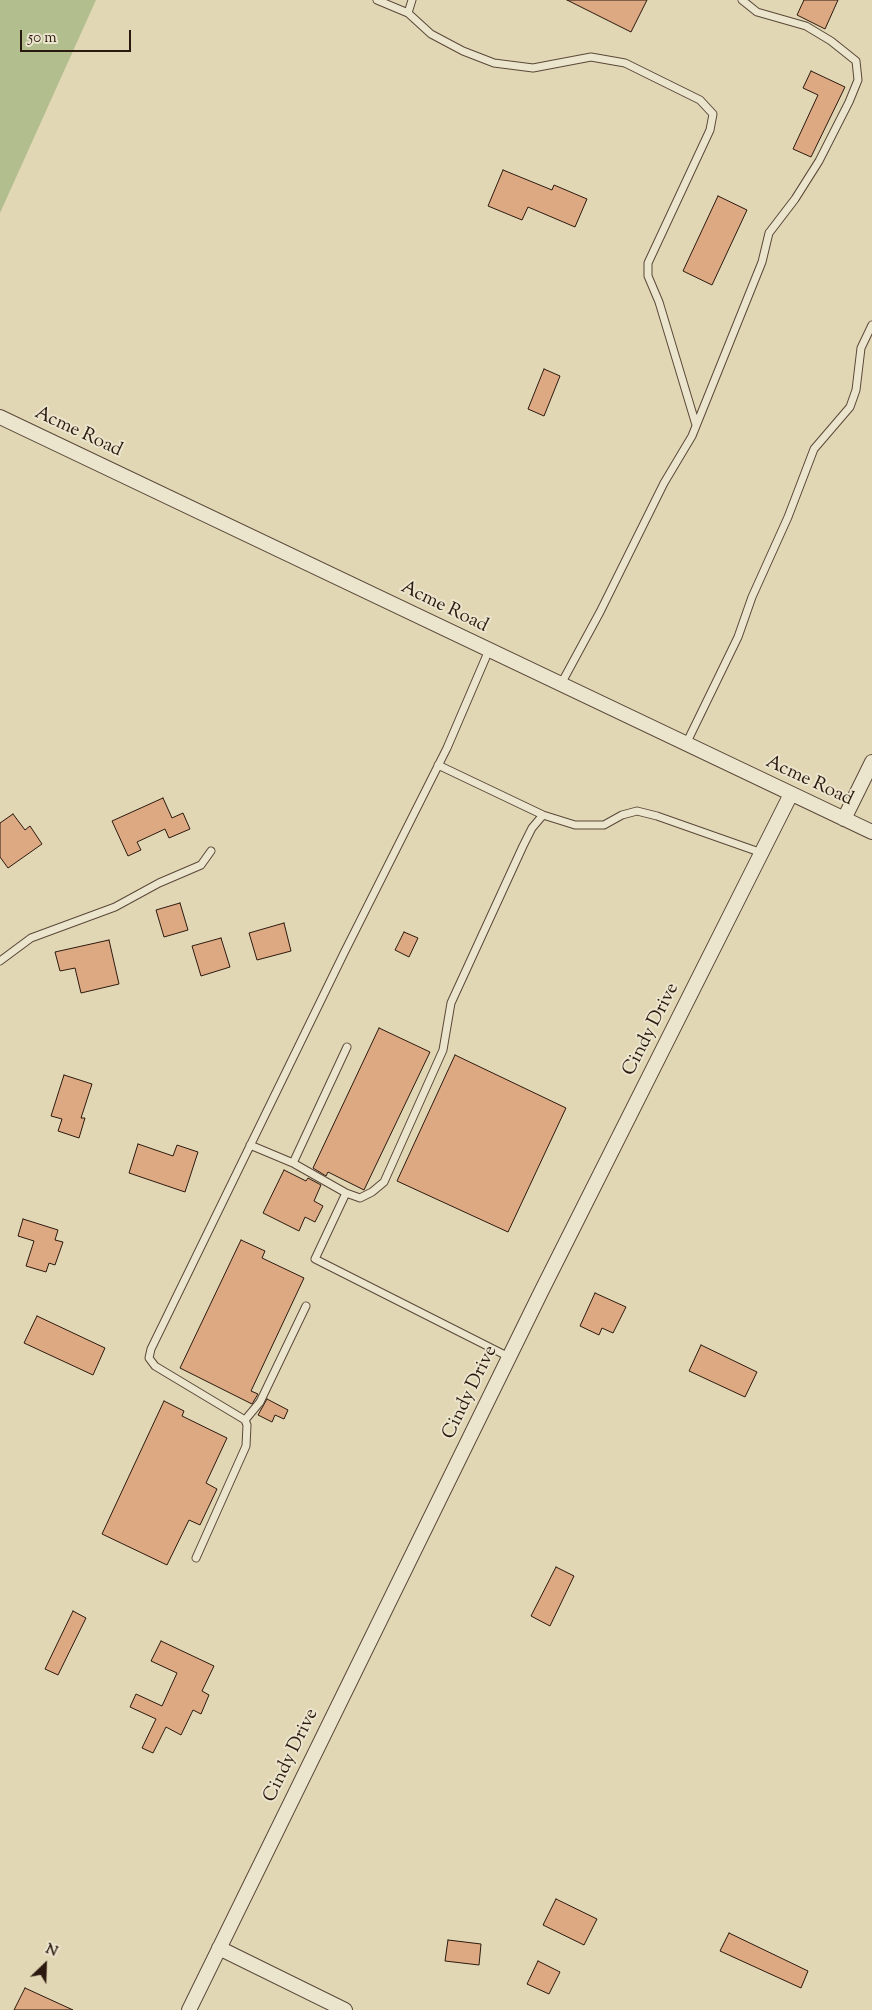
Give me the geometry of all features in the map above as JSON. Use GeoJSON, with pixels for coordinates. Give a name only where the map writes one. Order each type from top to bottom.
{"type":"FeatureCollection","features":[{"type":"Feature","properties":{"kind":"street","name":"Acme Road"},"geometry":{"type":"LineString","coordinates":[[0,417],[872,832]]}},
{"type":"Feature","properties":{"kind":"street"},"geometry":{"type":"LineString","coordinates":[[844,819],[872,762]]}},
{"type":"Feature","properties":{"kind":"street","name":"Cindy Drive"},"geometry":{"type":"LineString","coordinates":[[188,2010],[510,1358],[792,794]]}},
{"type":"Feature","properties":{"kind":"street"},"geometry":{"type":"LineString","coordinates":[[219,1948],[345,2010]]}},
{"type":"Feature","properties":{"kind":"lane"},"geometry":{"type":"LineString","coordinates":[[377,0],[408,13],[431,34],[463,51],[494,63],[533,68],[592,57],[625,63],[700,100],[713,114],[710,130],[677,196],[648,263],[648,276],[659,302],[696,425]]}},
{"type":"Feature","properties":{"kind":"lane"},"geometry":{"type":"LineString","coordinates":[[408,13],[412,0]]}},
{"type":"Feature","properties":{"kind":"lane"},"geometry":{"type":"LineString","coordinates":[[561,684],[696,425],[762,262],[769,233],[819,160],[849,102],[858,80],[856,61],[831,41],[806,26],[757,12],[742,0]]}},
{"type":"Feature","properties":{"kind":"lane"},"geometry":{"type":"LineString","coordinates":[[686,744],[738,637],[752,597],[788,517],[814,449],[850,408],[856,390],[861,348],[872,325]]}},
{"type":"Feature","properties":{"kind":"lane"},"geometry":{"type":"LineString","coordinates":[[196,1558],[246,1446],[248,1434],[245,1420],[154,1366],[149,1358],[151,1349],[250,1144],[438,765],[489,650]]}},
{"type":"Feature","properties":{"kind":"lane"},"geometry":{"type":"LineString","coordinates":[[438,765],[543,815],[575,825],[604,825],[622,815],[636,811],[657,816],[762,852]]}},
{"type":"Feature","properties":{"kind":"lane"},"geometry":{"type":"LineString","coordinates":[[250,1144],[293,1163],[346,1194],[360,1198],[372,1192],[384,1182],[443,1050],[451,1003],[462,976],[532,828],[543,815]]}},
{"type":"Feature","properties":{"kind":"lane"},"geometry":{"type":"LineString","coordinates":[[0,961],[31,938],[115,907],[159,883],[201,865],[211,851]]}},
{"type":"Feature","properties":{"kind":"lane"},"geometry":{"type":"LineString","coordinates":[[293,1163],[347,1047]]}},
{"type":"Feature","properties":{"kind":"lane"},"geometry":{"type":"LineString","coordinates":[[346,1194],[315,1259],[510,1358]]}},
{"type":"Feature","properties":{"kind":"lane"},"geometry":{"type":"LineString","coordinates":[[245,1420],[260,1402],[306,1306]]}},
{"type":"Feature","properties":{"kind":"green space"},"geometry":{"type":"Polygon","coordinates":[[[0,0],[96,0],[0,213],[0,0]]]}},
{"type":"Feature","properties":{"kind":"building"},"geometry":{"type":"Polygon","coordinates":[[[567,0],[647,0],[631,32],[567,0]]]}},
{"type":"Feature","properties":{"kind":"building"},"geometry":{"type":"Polygon","coordinates":[[[804,0],[838,0],[825,29],[797,15],[804,0]]]}},
{"type":"Feature","properties":{"kind":"building"},"geometry":{"type":"Polygon","coordinates":[[[811,71],[845,87],[811,157],[793,149],[818,95],[803,88],[811,71]]]}},
{"type":"Feature","properties":{"kind":"building"},"geometry":{"type":"Polygon","coordinates":[[[503,170],[552,190],[554,185],[587,199],[575,227],[528,207],[522,220],[488,206],[503,170]]]}},
{"type":"Feature","properties":{"kind":"building"},"geometry":{"type":"Polygon","coordinates":[[[718,196],[747,210],[712,285],[683,271],[718,196]]]}},
{"type":"Feature","properties":{"kind":"building"},"geometry":{"type":"Polygon","coordinates":[[[544,369],[560,376],[544,416],[528,409],[544,369]]]}},
{"type":"Feature","properties":{"kind":"building"},"geometry":{"type":"Polygon","coordinates":[[[163,798],[172,818],[183,813],[190,829],[169,838],[165,829],[137,842],[141,850],[128,856],[112,821],[163,798]]]}},
{"type":"Feature","properties":{"kind":"building"},"geometry":{"type":"Polygon","coordinates":[[[13,814],[25,830],[30,826],[42,844],[8,868],[0,857],[0,823],[13,814]]]}},
{"type":"Feature","properties":{"kind":"building"},"geometry":{"type":"Polygon","coordinates":[[[180,903],[188,930],[164,937],[156,910],[180,903]]]}},
{"type":"Feature","properties":{"kind":"building"},"geometry":{"type":"Polygon","coordinates":[[[284,923],[291,951],[257,960],[249,933],[284,923]]]}},
{"type":"Feature","properties":{"kind":"building"},"geometry":{"type":"Polygon","coordinates":[[[404,932],[418,938],[409,957],[395,950],[404,932]]]}},
{"type":"Feature","properties":{"kind":"building"},"geometry":{"type":"Polygon","coordinates":[[[221,938],[230,967],[201,976],[192,946],[221,938]]]}},
{"type":"Feature","properties":{"kind":"building"},"geometry":{"type":"Polygon","coordinates":[[[109,940],[119,984],[81,993],[75,968],[60,971],[55,952],[109,940]]]}},
{"type":"Feature","properties":{"kind":"building"},"geometry":{"type":"Polygon","coordinates":[[[379,1028],[430,1052],[364,1190],[328,1172],[326,1176],[313,1168],[379,1028]]]}},
{"type":"Feature","properties":{"kind":"building"},"geometry":{"type":"Polygon","coordinates":[[[455,1055],[566,1108],[508,1232],[397,1181],[455,1055]]]}},
{"type":"Feature","properties":{"kind":"building"},"geometry":{"type":"Polygon","coordinates":[[[64,1075],[92,1084],[81,1118],[85,1118],[79,1138],[58,1131],[62,1119],[51,1116],[64,1075]]]}},
{"type":"Feature","properties":{"kind":"building"},"geometry":{"type":"Polygon","coordinates":[[[138,1144],[173,1156],[177,1145],[198,1152],[185,1192],[129,1173],[138,1144]]]}},
{"type":"Feature","properties":{"kind":"building"},"geometry":{"type":"Polygon","coordinates":[[[284,1170],[306,1181],[308,1178],[321,1185],[314,1201],[323,1206],[315,1222],[305,1217],[299,1231],[263,1213],[284,1170]]]}},
{"type":"Feature","properties":{"kind":"building"},"geometry":{"type":"Polygon","coordinates":[[[23,1219],[58,1230],[55,1240],[63,1242],[55,1265],[49,1263],[46,1272],[26,1266],[34,1241],[18,1236],[23,1219]]]}},
{"type":"Feature","properties":{"kind":"building"},"geometry":{"type":"Polygon","coordinates":[[[241,1240],[265,1251],[262,1258],[304,1278],[251,1391],[258,1394],[252,1404],[180,1368],[241,1240]]]}},
{"type":"Feature","properties":{"kind":"building"},"geometry":{"type":"Polygon","coordinates":[[[595,1293],[626,1307],[613,1333],[602,1328],[599,1335],[580,1326],[595,1293]]]}},
{"type":"Feature","properties":{"kind":"building"},"geometry":{"type":"Polygon","coordinates":[[[37,1316],[105,1348],[93,1375],[24,1343],[37,1316]]]}},
{"type":"Feature","properties":{"kind":"building"},"geometry":{"type":"Polygon","coordinates":[[[701,1345],[757,1372],[745,1397],[689,1371],[701,1345]]]}},
{"type":"Feature","properties":{"kind":"building"},"geometry":{"type":"Polygon","coordinates":[[[267,1399],[288,1410],[284,1419],[275,1415],[272,1422],[258,1415],[267,1399]]]}},
{"type":"Feature","properties":{"kind":"building"},"geometry":{"type":"Polygon","coordinates":[[[164,1401],[184,1411],[182,1416],[227,1438],[206,1483],[217,1489],[200,1525],[189,1520],[167,1565],[102,1534],[164,1401]]]}},
{"type":"Feature","properties":{"kind":"building"},"geometry":{"type":"Polygon","coordinates":[[[556,1567],[574,1576],[550,1626],[531,1616],[556,1567]]]}},
{"type":"Feature","properties":{"kind":"building"},"geometry":{"type":"Polygon","coordinates":[[[73,1611],[86,1618],[58,1675],[45,1669],[73,1611]]]}},
{"type":"Feature","properties":{"kind":"building"},"geometry":{"type":"Polygon","coordinates":[[[161,1641],[214,1666],[202,1691],[209,1695],[201,1714],[193,1710],[181,1735],[166,1727],[153,1753],[142,1748],[156,1719],[130,1707],[136,1694],[162,1706],[177,1673],[151,1661],[161,1641]]]}},
{"type":"Feature","properties":{"kind":"building"},"geometry":{"type":"Polygon","coordinates":[[[556,1899],[597,1919],[584,1945],[543,1925],[556,1899]]]}},
{"type":"Feature","properties":{"kind":"building"},"geometry":{"type":"Polygon","coordinates":[[[729,1933],[808,1971],[801,1988],[720,1951],[729,1933]]]}},
{"type":"Feature","properties":{"kind":"building"},"geometry":{"type":"Polygon","coordinates":[[[448,1940],[481,1944],[479,1965],[445,1961],[448,1940]]]}},
{"type":"Feature","properties":{"kind":"building"},"geometry":{"type":"Polygon","coordinates":[[[538,1961],[560,1972],[549,1994],[527,1984],[538,1961]]]}},
{"type":"Feature","properties":{"kind":"building"},"geometry":{"type":"Polygon","coordinates":[[[25,1988],[73,2010],[14,2010],[25,1988]]]}}]}
